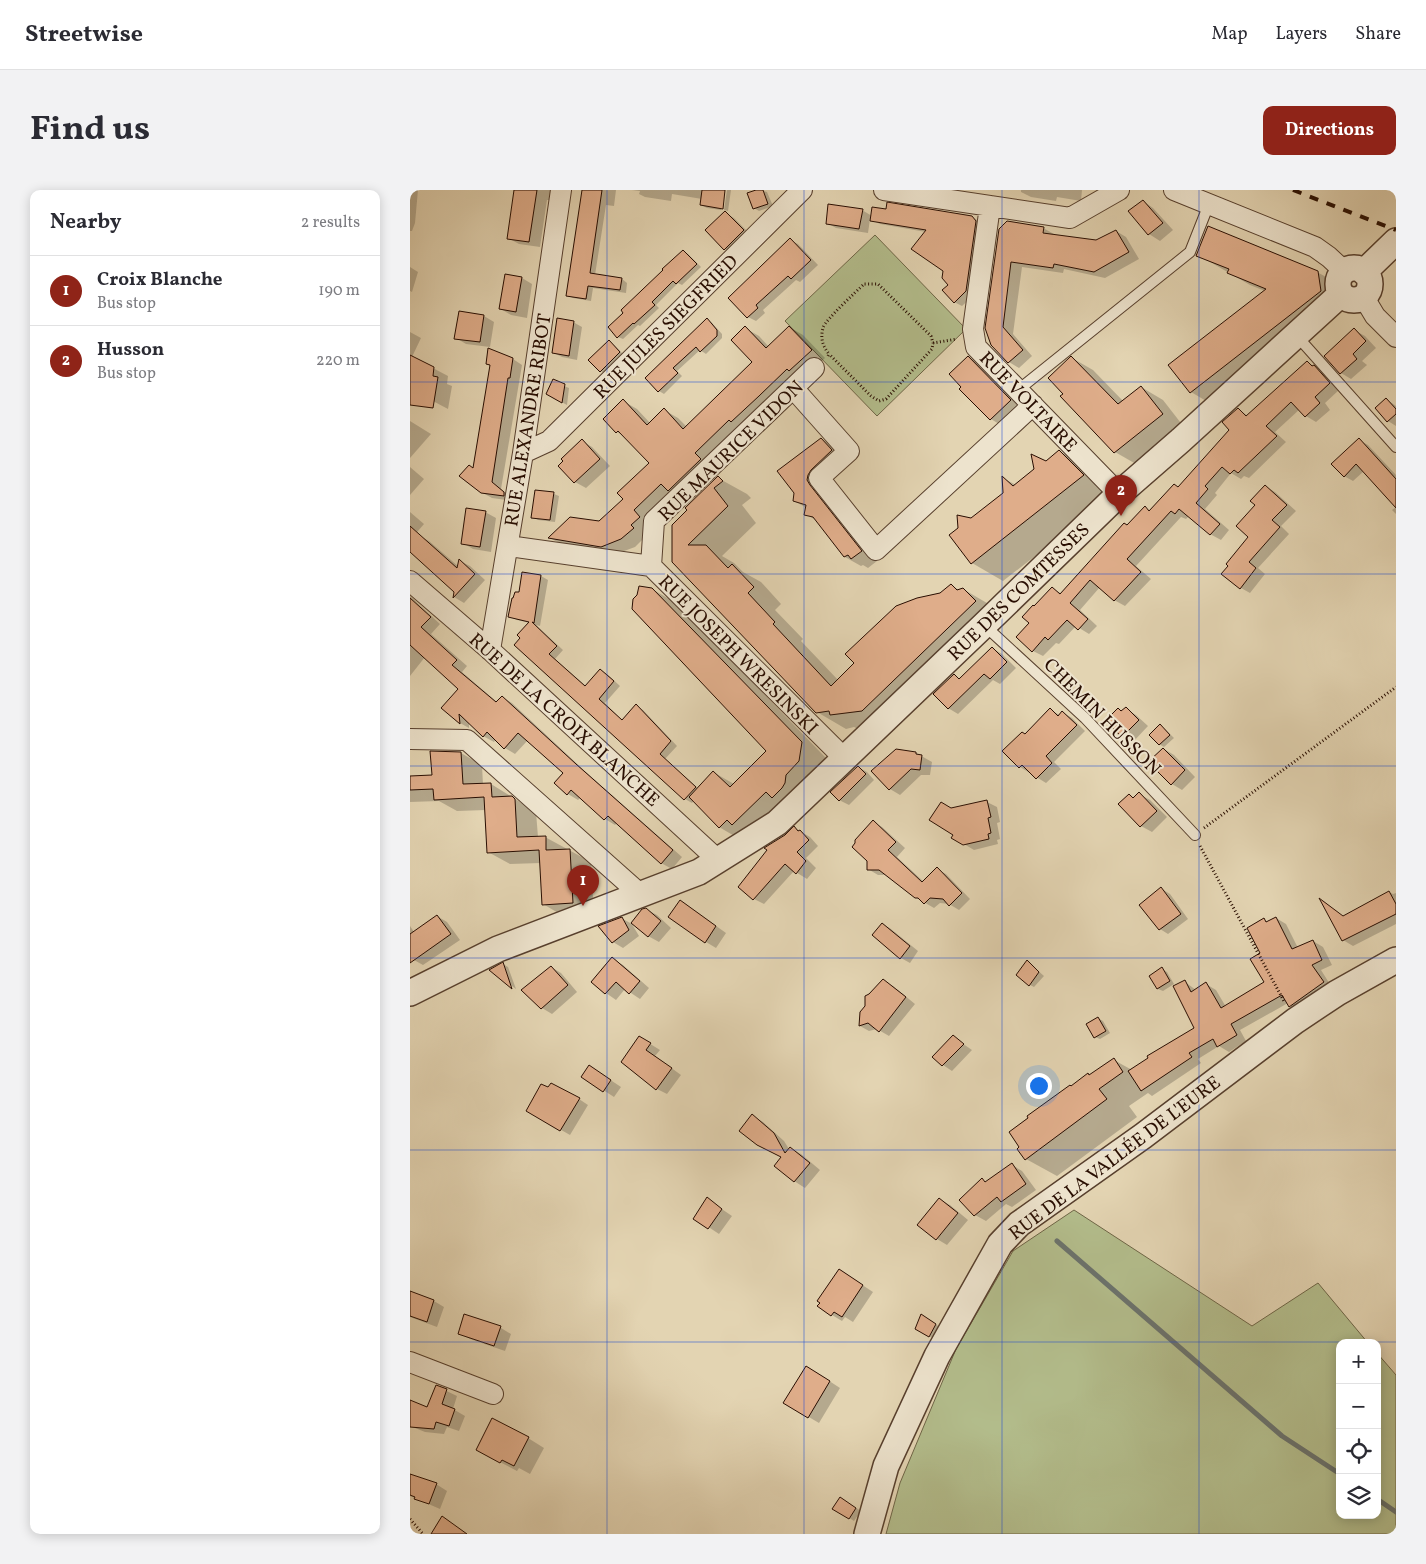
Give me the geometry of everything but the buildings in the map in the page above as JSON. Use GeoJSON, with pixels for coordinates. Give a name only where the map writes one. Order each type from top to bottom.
{"type":"FeatureCollection","features":[{"type":"Feature","properties":{"kind":"street","name":"RUE ALEXANDRE RIBOT"},"geometry":{"type":"LineString","coordinates":[[490,650],[523,453],[561,190]]}},
{"type":"Feature","properties":{"kind":"street","name":"RUE JULES SIEGFRIED"},"geometry":{"type":"LineString","coordinates":[[523,453],[549,441],[802,190]]}},
{"type":"Feature","properties":{"kind":"street"},"geometry":{"type":"LineString","coordinates":[[884,190],[1070,218],[1119,190]]}},
{"type":"Feature","properties":{"kind":"street"},"geometry":{"type":"LineString","coordinates":[[1174,190],[1315,247],[1329,257],[1353,283],[1375,316],[1396,338]]}},
{"type":"Feature","properties":{"kind":"street","name":"RUE VOLTAIRE"},"geometry":{"type":"LineString","coordinates":[[990,206],[972,329],[976,347],[1119,494]]}},
{"type":"Feature","properties":{"kind":"street","name":"RUE DES COMTESSES"},"geometry":{"type":"LineString","coordinates":[[410,993],[498,949],[699,872],[777,823],[1119,494],[1296,336],[1391,246]]}},
{"type":"Feature","properties":{"kind":"street","name":"RUE MAURICE VIDON"},"geometry":{"type":"LineString","coordinates":[[652,566],[654,520],[814,368]]}},
{"type":"Feature","properties":{"kind":"street"},"geometry":{"type":"LineString","coordinates":[[793,388],[849,451],[819,478],[876,550],[1033,405]]}},
{"type":"Feature","properties":{"kind":"street","name":"RUE JOSEPH WRESINSKI"},"geometry":{"type":"LineString","coordinates":[[508,546],[652,566],[838,764]]}},
{"type":"Feature","properties":{"kind":"street","name":"RUE DE LA CROIX BLANCHE"},"geometry":{"type":"LineString","coordinates":[[410,580],[490,650],[718,860]]}},
{"type":"Feature","properties":{"kind":"street"},"geometry":{"type":"LineString","coordinates":[[410,740],[468,740],[640,894]]}},
{"type":"Feature","properties":{"kind":"street","name":"RUE DE LA VALLÉE DE L'EURE"},"geometry":{"type":"LineString","coordinates":[[867,1534],[890,1457],[937,1356],[1000,1244],[1019,1224],[1143,1136],[1295,1021],[1336,993],[1396,960]]}},
{"type":"Feature","properties":{"kind":"street"},"geometry":{"type":"LineString","coordinates":[[410,1362],[493,1394]]}},
{"type":"Feature","properties":{"kind":"lane"},"geometry":{"type":"LineString","coordinates":[[1018,390],[1190,252],[1209,204]]}},
{"type":"Feature","properties":{"kind":"lane"},"geometry":{"type":"LineString","coordinates":[[1296,336],[1396,447]]}},
{"type":"Feature","properties":{"kind":"lane","name":"CHEMIN HUSSON"},"geometry":{"type":"LineString","coordinates":[[984,625],[1085,718],[1195,835]]}},
{"type":"Feature","properties":{"kind":"path"},"geometry":{"type":"LineString","coordinates":[[870,283],[878,284],[931,336],[933,343],[932,349],[886,399],[879,401],[871,396],[829,354],[823,346],[823,326],[864,284],[870,283]]}},
{"type":"Feature","properties":{"kind":"path"},"geometry":{"type":"LineString","coordinates":[[933,343],[974,336]]}},
{"type":"Feature","properties":{"kind":"path"},"geometry":{"type":"LineString","coordinates":[[814,368],[829,354]]}},
{"type":"Feature","properties":{"kind":"path"},"geometry":{"type":"LineString","coordinates":[[1295,1021],[1195,835],[1396,687]]}},
{"type":"Feature","properties":{"kind":"path"},"geometry":{"type":"LineString","coordinates":[[410,1519],[423,1534]]}},
{"type":"Feature","properties":{"kind":"green space"},"geometry":{"type":"Polygon","coordinates":[[[875,235],[966,329],[877,416],[785,321],[875,235]]]}},
{"type":"Feature","properties":{"kind":"green space"},"geometry":{"type":"Polygon","coordinates":[[[1074,1210],[1252,1326],[1318,1283],[1365,1339],[1336,1339],[1336,1519],[1381,1519],[1381,1358],[1396,1375],[1396,1534],[886,1534],[900,1483],[956,1349],[1013,1251],[1074,1210]]]}},
{"type":"Feature","properties":{"kind":"waterway"},"geometry":{"type":"LineString","coordinates":[[1057,1241],[1282,1436],[1336,1471]]}},
{"type":"Feature","properties":{"kind":"waterway"},"geometry":{"type":"LineString","coordinates":[[1381,1502],[1396,1512]]}},
{"type":"Feature","properties":{"kind":"railway"},"geometry":{"type":"LineString","coordinates":[[1293,190],[1396,230]]}},
{"type":"Feature","properties":{"kind":"place","name":"Husson"},"geometry":{"type":"Point","coordinates":[1121,516]}},
{"type":"Feature","properties":{"kind":"place","name":"Croix Blanche"},"geometry":{"type":"Point","coordinates":[583,906]}}]}
